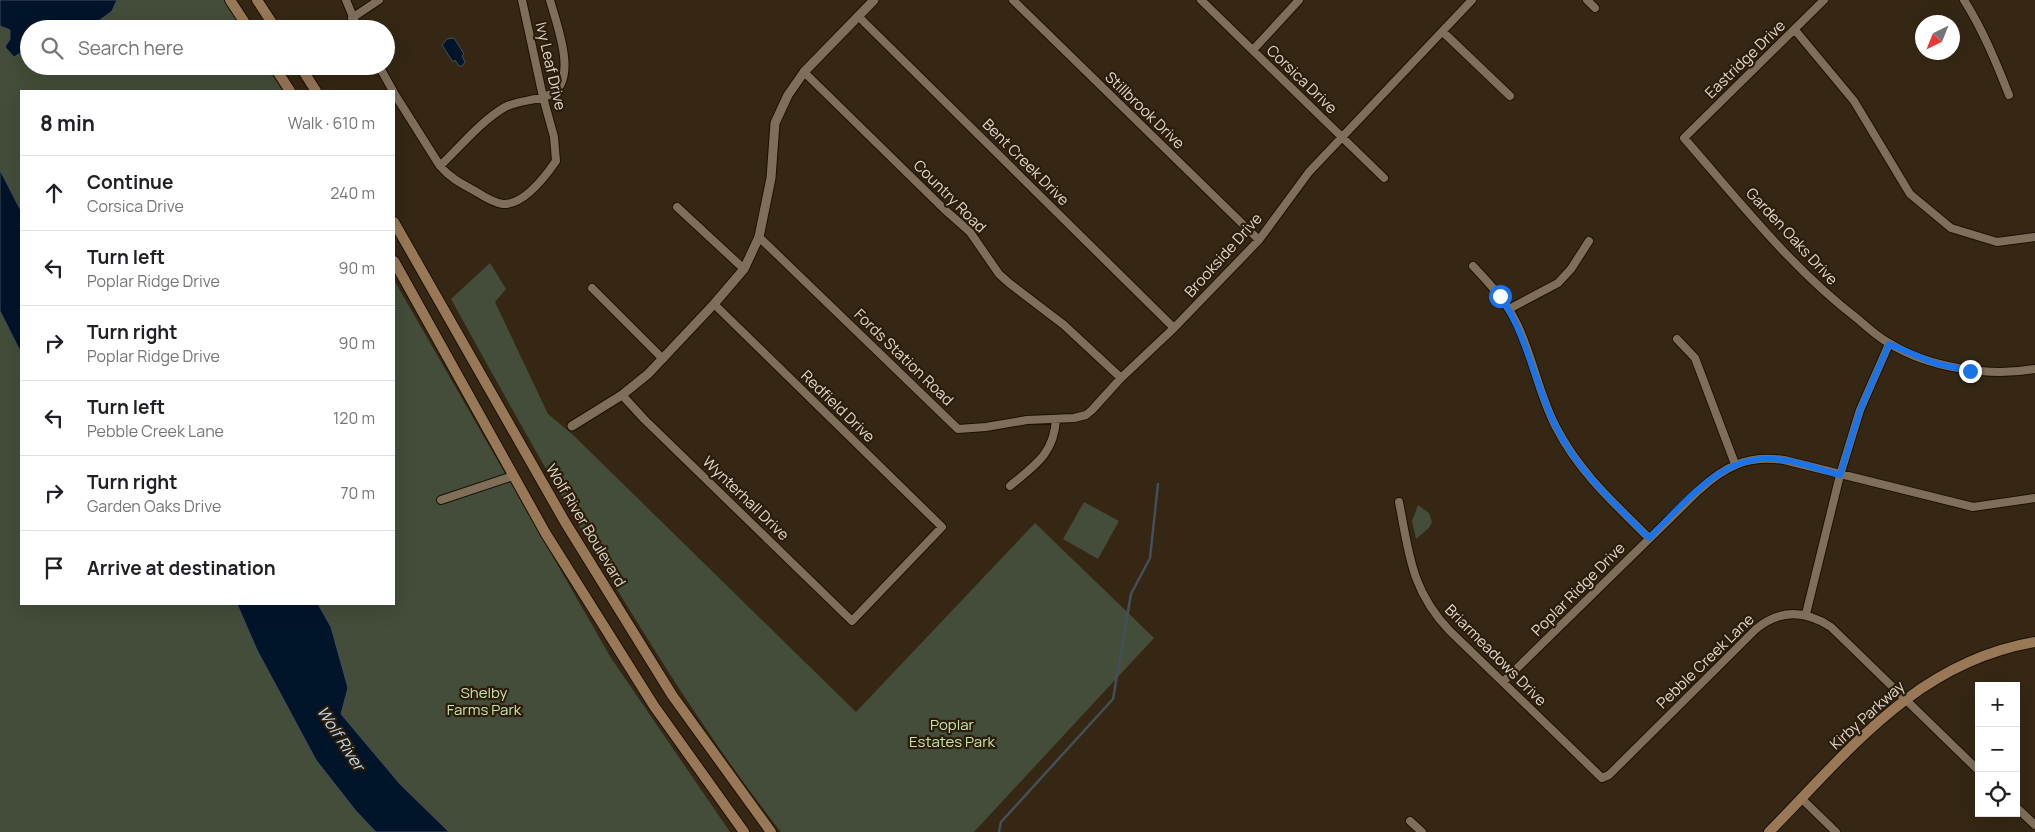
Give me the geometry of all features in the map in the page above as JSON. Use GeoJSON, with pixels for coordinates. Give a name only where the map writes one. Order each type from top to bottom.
{"type":"FeatureCollection","features":[{"type":"Feature","properties":{"kind":"main road"},"geometry":{"type":"LineString","coordinates":[[230,0],[243,20]]}},
{"type":"Feature","properties":{"kind":"main road"},"geometry":{"type":"LineString","coordinates":[[257,0],[270,20]]}},
{"type":"Feature","properties":{"kind":"main road"},"geometry":{"type":"LineString","coordinates":[[280,75],[289,90]]}},
{"type":"Feature","properties":{"kind":"main road"},"geometry":{"type":"LineString","coordinates":[[306,75],[315,90]]}},
{"type":"Feature","properties":{"kind":"main road","name":"Wolf River Boulevard"},"geometry":{"type":"LineString","coordinates":[[395,224],[570,530],[672,695],[770,832]]}},
{"type":"Feature","properties":{"kind":"main road"},"geometry":{"type":"LineString","coordinates":[[395,262],[546,534],[654,706],[744,832]]}},
{"type":"Feature","properties":{"kind":"main road","name":"Kirby Parkway"},"geometry":{"type":"LineString","coordinates":[[1769,832],[1878,722],[1904,699],[1934,679],[1972,660],[2035,642]]}},
{"type":"Feature","properties":{"kind":"street"},"geometry":{"type":"LineString","coordinates":[[346,0],[352,18],[379,0]]}},
{"type":"Feature","properties":{"kind":"street","name":"Ivy Leaf Drive"},"geometry":{"type":"LineString","coordinates":[[440,166],[449,176],[501,204],[511,203],[527,193],[556,161],[554,137],[543,97],[522,0]]}},
{"type":"Feature","properties":{"kind":"street"},"geometry":{"type":"LineString","coordinates":[[395,95],[440,166],[498,111],[514,103],[552,94],[559,87],[566,69],[550,0]]}},
{"type":"Feature","properties":{"kind":"street"},"geometry":{"type":"LineString","coordinates":[[572,426],[622,395],[648,374],[744,269],[759,237],[771,178],[775,123],[788,95],[804,72],[874,0]]}},
{"type":"Feature","properties":{"kind":"street","name":"Stillbrook Drive"},"geometry":{"type":"LineString","coordinates":[[1013,0],[1259,240]]}},
{"type":"Feature","properties":{"kind":"street","name":"Corsica Drive"},"geometry":{"type":"LineString","coordinates":[[1201,0],[1384,178]]}},
{"type":"Feature","properties":{"kind":"street"},"geometry":{"type":"LineString","coordinates":[[1253,50],[1299,0]]}},
{"type":"Feature","properties":{"kind":"street","name":"Brookside Drive"},"geometry":{"type":"LineString","coordinates":[[1056,419],[1086,415],[1120,378],[1174,328],[1259,240],[1303,179],[1472,0]]}},
{"type":"Feature","properties":{"kind":"street"},"geometry":{"type":"LineString","coordinates":[[1586,0],[1595,8]]}},
{"type":"Feature","properties":{"kind":"street","name":"Eastridge Drive"},"geometry":{"type":"LineString","coordinates":[[1684,138],[1824,0]]}},
{"type":"Feature","properties":{"kind":"street"},"geometry":{"type":"LineString","coordinates":[[1964,0],[1994,56],[2009,95]]}},
{"type":"Feature","properties":{"kind":"street","name":"Bent Creek Drive"},"geometry":{"type":"LineString","coordinates":[[858,16],[1174,328]]}},
{"type":"Feature","properties":{"kind":"street"},"geometry":{"type":"LineString","coordinates":[[1795,30],[1854,101],[1910,194],[1951,228],[1997,242],[2035,237]]}},
{"type":"Feature","properties":{"kind":"street"},"geometry":{"type":"LineString","coordinates":[[1443,32],[1510,96]]}},
{"type":"Feature","properties":{"kind":"street","name":"Country Road"},"geometry":{"type":"LineString","coordinates":[[804,72],[970,232],[996,269],[1009,283],[1064,325],[1120,378]]}},
{"type":"Feature","properties":{"kind":"street"},"geometry":{"type":"LineString","coordinates":[[384,75],[392,90]]}},
{"type":"Feature","properties":{"kind":"street","name":"Garden Oaks Drive"},"geometry":{"type":"LineString","coordinates":[[1684,138],[1792,261],[1841,307],[1889,344],[1934,363],[1970,371],[2035,369]]}},
{"type":"Feature","properties":{"kind":"street"},"geometry":{"type":"LineString","coordinates":[[677,206],[744,269]]}},
{"type":"Feature","properties":{"kind":"street","name":"Fords Station Road"},"geometry":{"type":"LineString","coordinates":[[759,237],[958,429],[986,427],[1027,420],[1056,419]]}},
{"type":"Feature","properties":{"kind":"street"},"geometry":{"type":"LineString","coordinates":[[1510,310],[1558,283],[1571,269],[1589,241]]}},
{"type":"Feature","properties":{"kind":"street"},"geometry":{"type":"LineString","coordinates":[[1473,266],[1494,288],[1510,310],[1524,339],[1555,425],[1572,456],[1593,482],[1649,538]]}},
{"type":"Feature","properties":{"kind":"street"},"geometry":{"type":"LineString","coordinates":[[592,288],[663,359]]}},
{"type":"Feature","properties":{"kind":"street","name":"Redfield Drive"},"geometry":{"type":"LineString","coordinates":[[714,304],[942,527],[852,621]]}},
{"type":"Feature","properties":{"kind":"street"},"geometry":{"type":"LineString","coordinates":[[1677,339],[1687,347],[1694,358],[1735,464]]}},
{"type":"Feature","properties":{"kind":"street"},"geometry":{"type":"LineString","coordinates":[[1889,344],[1860,410],[1840,475],[1806,614],[1821,620],[1831,627],[1975,767]]}},
{"type":"Feature","properties":{"kind":"street","name":"Wynterhall Drive"},"geometry":{"type":"LineString","coordinates":[[622,395],[644,419],[852,621]]}},
{"type":"Feature","properties":{"kind":"street"},"geometry":{"type":"LineString","coordinates":[[1010,486],[1033,467],[1050,449],[1054,437],[1056,419]]}},
{"type":"Feature","properties":{"kind":"street","name":"Poplar Ridge Drive"},"geometry":{"type":"LineString","coordinates":[[1503,682],[1707,482],[1735,464],[1762,458],[1774,459],[1973,507],[2035,498]]}},
{"type":"Feature","properties":{"kind":"street"},"geometry":{"type":"LineString","coordinates":[[441,500],[513,476]]}},
{"type":"Feature","properties":{"kind":"street","name":"Briarmeadows Drive"},"geometry":{"type":"LineString","coordinates":[[1399,502],[1412,569],[1425,601],[1449,630],[1602,778]]}},
{"type":"Feature","properties":{"kind":"street","name":"Pebble Creek Lane"},"geometry":{"type":"LineString","coordinates":[[1602,778],[1609,775],[1763,623],[1782,615],[1806,614]]}},
{"type":"Feature","properties":{"kind":"street"},"geometry":{"type":"LineString","coordinates":[[1802,799],[1836,832]]}},
{"type":"Feature","properties":{"kind":"street"},"geometry":{"type":"LineString","coordinates":[[2020,811],[2035,825]]}},
{"type":"Feature","properties":{"kind":"street"},"geometry":{"type":"LineString","coordinates":[[1410,821],[1422,832]]}},
{"type":"Feature","properties":{"kind":"green space","name":"Shelby Farms Park"},"geometry":{"type":"Polygon","coordinates":[[[0,0],[225,0],[237,20],[20,20],[20,75],[273,75],[282,90],[20,90],[20,605],[395,605],[395,282],[611,658],[730,832],[0,832],[0,0]]]}},
{"type":"Feature","properties":{"kind":"green space","name":"Poplar Estates Park"},"geometry":{"type":"Polygon","coordinates":[[[490,263],[506,289],[495,302],[548,414],[572,434],[856,712],[1035,523],[1154,638],[974,832],[781,832],[707,731],[637,623],[503,393],[451,299],[490,263]]]}},
{"type":"Feature","properties":{"kind":"green space"},"geometry":{"type":"Polygon","coordinates":[[[1084,502],[1119,521],[1098,559],[1063,539],[1084,502]]]}},
{"type":"Feature","properties":{"kind":"green space"},"geometry":{"type":"Polygon","coordinates":[[[1418,505],[1429,513],[1432,522],[1429,528],[1416,539],[1412,521],[1418,505]]]}},
{"type":"Feature","properties":{"kind":"water"},"geometry":{"type":"Polygon","coordinates":[[[0,0],[117,0],[112,11],[100,20],[20,20],[20,53],[14,57],[5,47],[10,39],[10,30],[0,26],[0,0]]]}},
{"type":"Feature","properties":{"kind":"water"},"geometry":{"type":"Polygon","coordinates":[[[454,38],[464,54],[462,56],[465,62],[462,66],[459,66],[455,60],[453,62],[442,45],[447,39],[454,38]]]}},
{"type":"Feature","properties":{"kind":"water"},"geometry":{"type":"Polygon","coordinates":[[[0,170],[20,209],[20,351],[0,311],[0,170]]]}},
{"type":"Feature","properties":{"kind":"water","name":"Wolf River"},"geometry":{"type":"Polygon","coordinates":[[[237,605],[319,605],[331,627],[348,688],[341,714],[400,784],[449,832],[376,832],[356,811],[316,760],[257,650],[237,605]]]}},
{"type":"Feature","properties":{"kind":"waterway"},"geometry":{"type":"LineString","coordinates":[[999,832],[1001,822],[1113,699],[1131,594],[1150,558],[1158,484]]}},
{"type":"Feature","properties":{"kind":"route"},"geometry":{"type":"LineString","coordinates":[[1500,296],[1510,310],[1524,339],[1555,425],[1572,456],[1593,482],[1649,538],[1707,482],[1718,473],[1735,464],[1762,458],[1784,460],[1840,475],[1860,410],[1889,344],[1934,363],[1970,371]]}}]}
